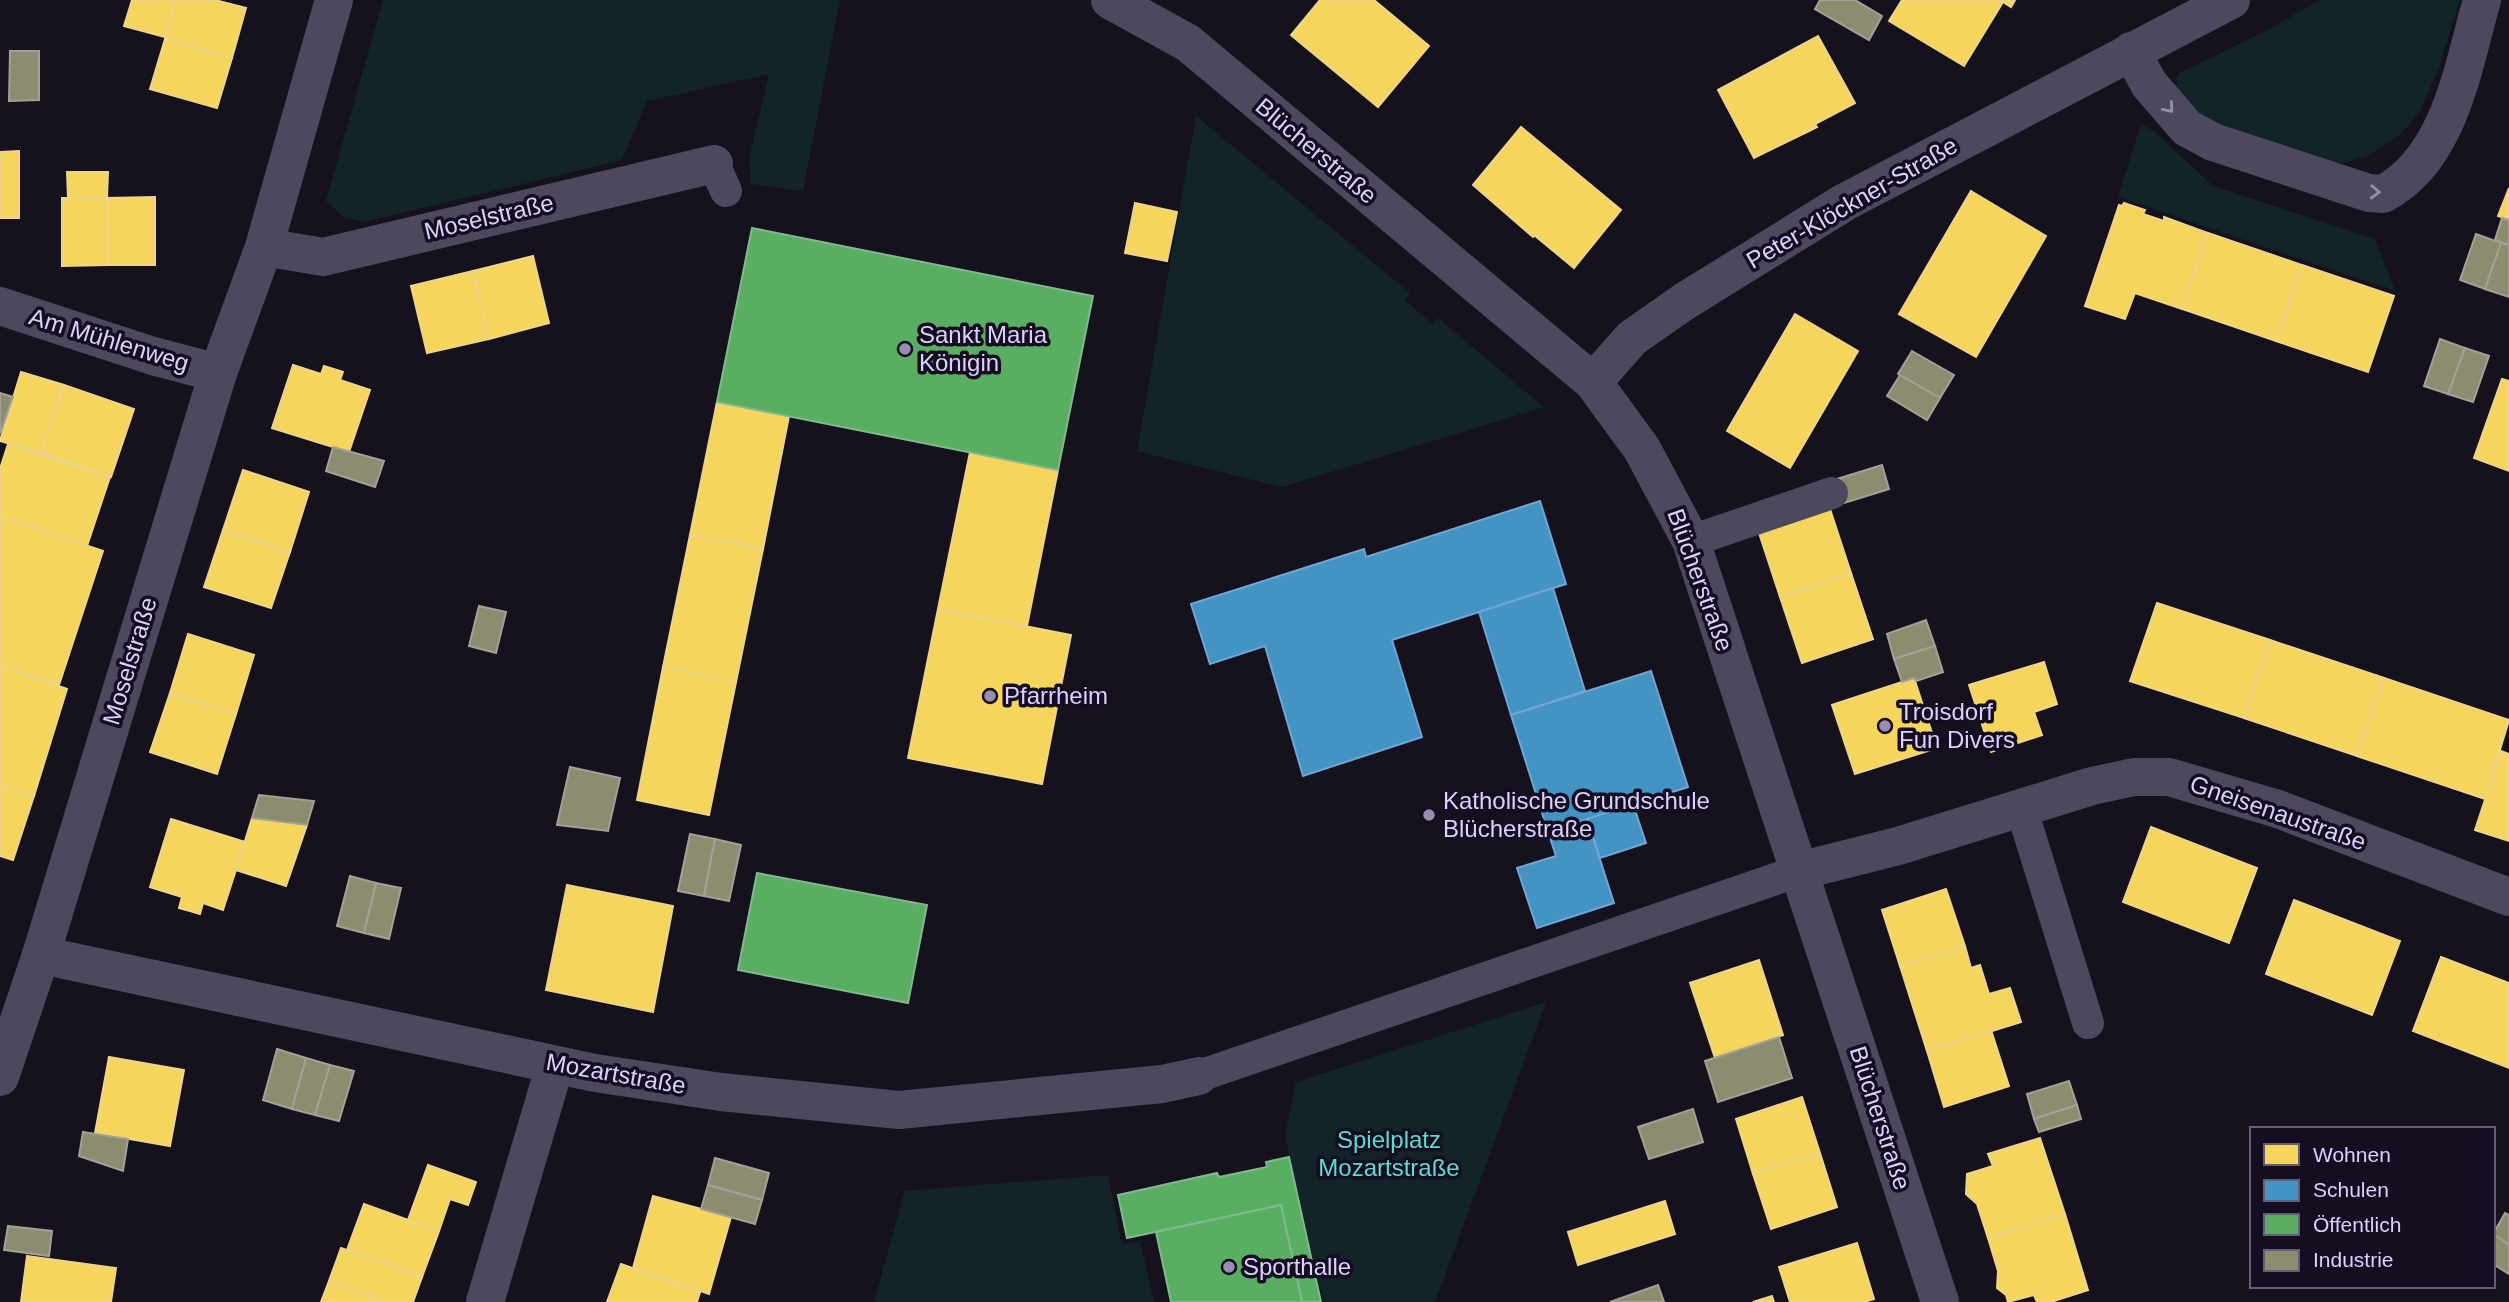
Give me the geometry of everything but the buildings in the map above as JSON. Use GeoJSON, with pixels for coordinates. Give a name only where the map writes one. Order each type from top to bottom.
{"type":"FeatureCollection","features":[{"type":"Feature","properties":{"kind":"street","name":"Moselstraße"},"geometry":{"type":"LineString","coordinates":[[0,1077],[41,955],[218,373],[264,247],[334,0]]}},
{"type":"Feature","properties":{"kind":"street","name":"Blücherstraße"},"geometry":{"type":"LineString","coordinates":[[1110,0],[1188,43],[1593,382],[1642,449],[1690,541],[1940,1302]]}},
{"type":"Feature","properties":{"kind":"street"},"geometry":{"type":"LineString","coordinates":[[2131,51],[2149,83],[2187,128],[2213,142],[2369,193],[2383,194],[2418,167],[2437,139],[2482,0]]}},
{"type":"Feature","properties":{"kind":"street","name":"Peter-Klöckner-Straße"},"geometry":{"type":"LineString","coordinates":[[1593,382],[1632,338],[1685,301],[1845,202],[2131,51],[2212,3]]}},
{"type":"Feature","properties":{"kind":"street","name":"Moselstraße"},"geometry":{"type":"LineString","coordinates":[[264,247],[323,257],[720,177]]}},
{"type":"Feature","properties":{"kind":"street","name":"Am Mühlenweg"},"geometry":{"type":"LineString","coordinates":[[0,306],[153,356],[218,373]]}},
{"type":"Feature","properties":{"kind":"street","name":"Gneisenaustraße"},"geometry":{"type":"LineString","coordinates":[[1799,871],[1898,846],[2021,807],[2133,777],[2169,777],[2278,809],[2509,897]]}},
{"type":"Feature","properties":{"kind":"street","name":"Mozartstraße"},"geometry":{"type":"LineString","coordinates":[[41,955],[555,1065],[721,1092],[899,1110],[1162,1084],[1199,1076]]}},
{"type":"Feature","properties":{"kind":"street"},"geometry":{"type":"LineString","coordinates":[[485,1302],[555,1065]]}},
{"type":"Feature","properties":{"kind":"lane"},"geometry":{"type":"LineString","coordinates":[[1690,541],[1832,493]]}},
{"type":"Feature","properties":{"kind":"lane"},"geometry":{"type":"LineString","coordinates":[[2021,807],[2088,1023]]}},
{"type":"Feature","properties":{"kind":"lane"},"geometry":{"type":"LineString","coordinates":[[1199,1076],[1799,871]]}},
{"type":"Feature","properties":{"kind":"green space"},"geometry":{"type":"Polygon","coordinates":[[[383,0],[840,0],[803,191],[751,184],[749,159],[769,74],[647,101],[622,160],[364,222],[343,217],[326,201],[383,0]]]}},
{"type":"Feature","properties":{"kind":"green space"},"geometry":{"type":"Polygon","coordinates":[[[2320,0],[2460,0],[2439,68],[2420,111],[2401,134],[2368,156],[2343,163],[2319,160],[2205,124],[2177,93],[2176,78],[2180,73],[2269,29],[2320,0]]]}},
{"type":"Feature","properties":{"kind":"green space"},"geometry":{"type":"Polygon","coordinates":[[[1196,116],[1410,293],[1405,300],[1432,324],[1438,318],[1544,407],[1282,487],[1137,451],[1196,116]]]}},
{"type":"Feature","properties":{"kind":"green space"},"geometry":{"type":"Polygon","coordinates":[[[2141,124],[2154,131],[2213,186],[2375,239],[2395,291],[2118,197],[2141,124]]]}},
{"type":"Feature","properties":{"kind":"green space","name":"Spielplatz Mozartstraße"},"geometry":{"type":"Polygon","coordinates":[[[1546,1002],[1435,1302],[1323,1302],[1285,1136],[1296,1082],[1546,1002]]]}},
{"type":"Feature","properties":{"kind":"green space"},"geometry":{"type":"Polygon","coordinates":[[[1108,1175],[1122,1245],[1140,1241],[1154,1302],[874,1302],[905,1191],[1108,1175]]]}},
{"type":"Feature","properties":{"kind":"place","name":"Sankt Maria Königin"},"geometry":{"type":"Point","coordinates":[905,349]}},
{"type":"Feature","properties":{"kind":"place","name":"Pfarrheim"},"geometry":{"type":"Point","coordinates":[990,696]}},
{"type":"Feature","properties":{"kind":"place","name":"Troisdorf Fun Divers"},"geometry":{"type":"Point","coordinates":[1885,726]}},
{"type":"Feature","properties":{"kind":"place","name":"Katholische Grundschule Blücherstraße"},"geometry":{"type":"Point","coordinates":[1429,815]}},
{"type":"Feature","properties":{"kind":"place","name":"Sporthalle"},"geometry":{"type":"Point","coordinates":[1229,1267]}}]}
